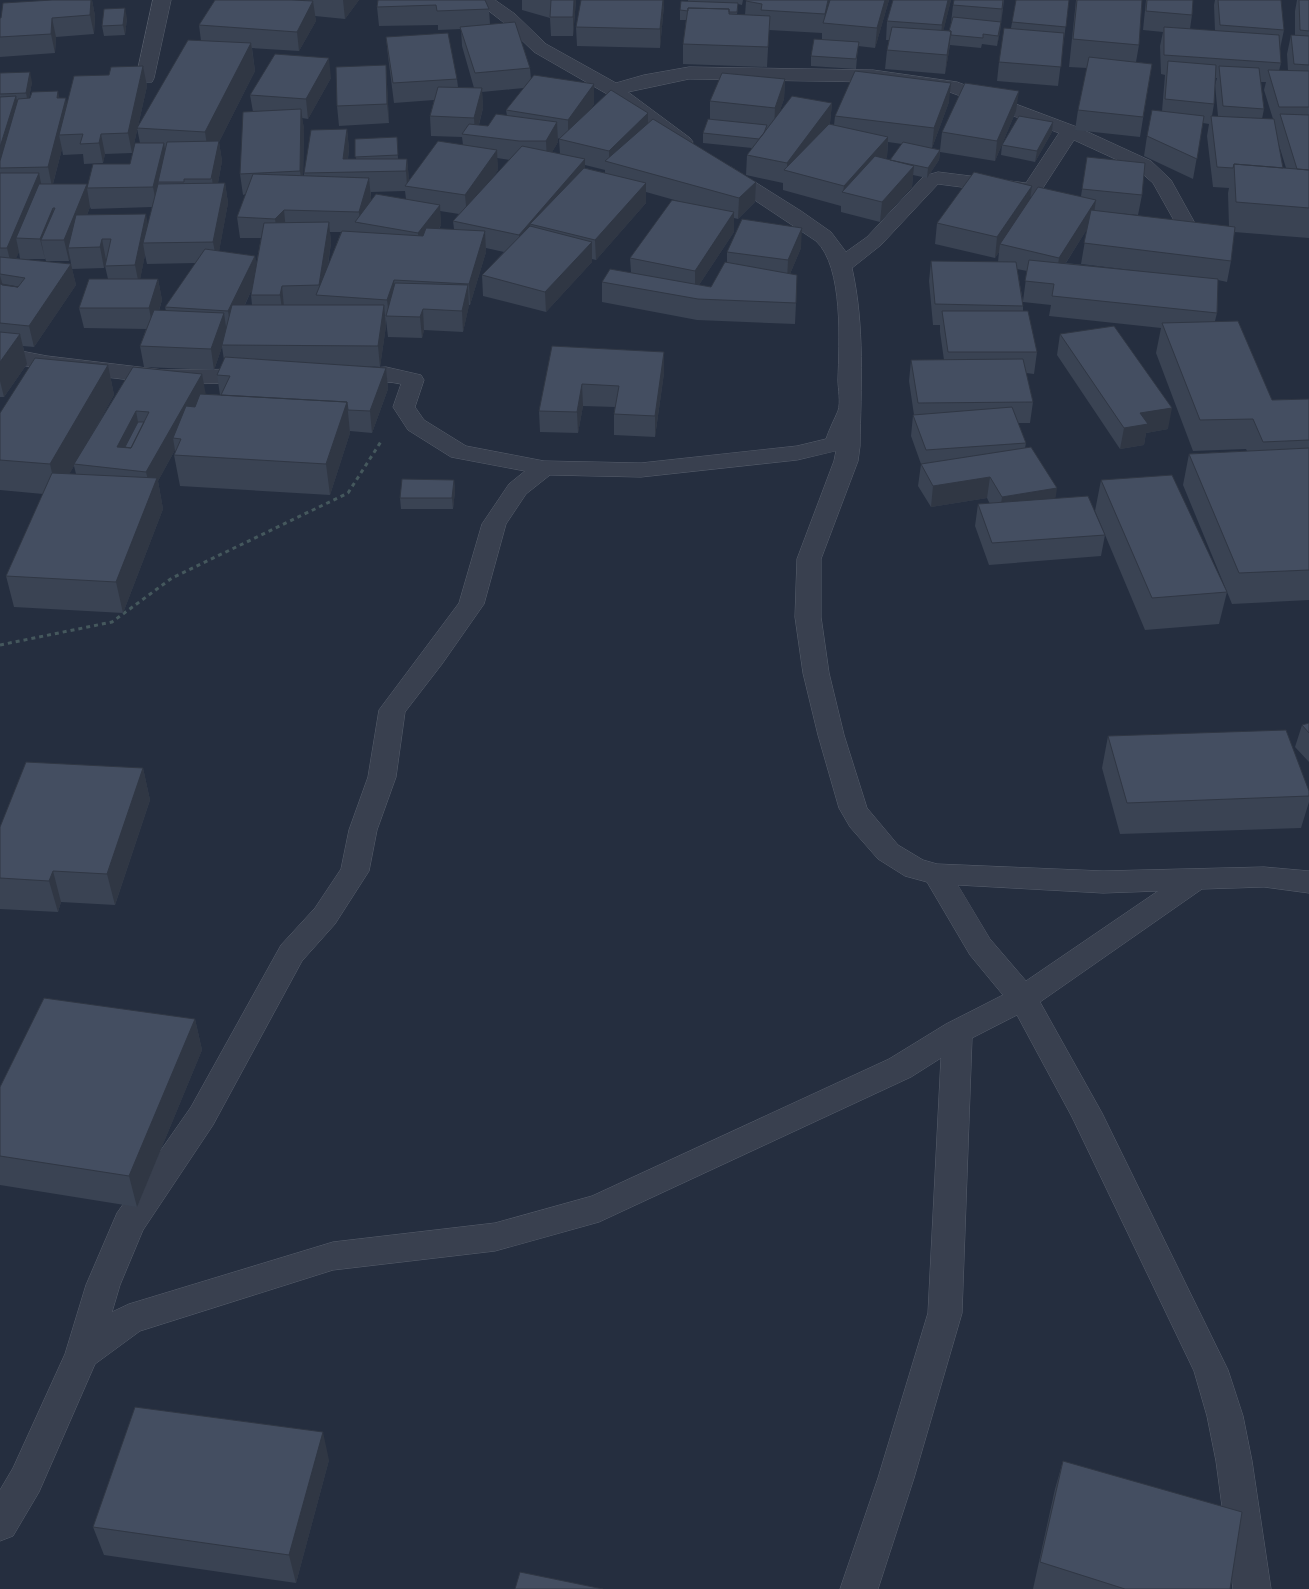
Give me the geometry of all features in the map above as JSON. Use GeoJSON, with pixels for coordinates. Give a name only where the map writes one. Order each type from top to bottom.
{"type":"FeatureCollection","features":[{"type":"Feature","properties":{"kind":"street"},"geometry":{"type":"LineString","coordinates":[[145,78],[162,0]]}},
{"type":"Feature","properties":{"kind":"street"},"geometry":{"type":"LineString","coordinates":[[484,0],[497,8],[540,48],[614,90],[702,156],[778,203],[832,246],[842,265],[848,312],[848,446],[846,460],[809,559],[808,617],[816,673],[831,735],[853,808],[860,820],[888,852],[915,869],[937,874],[1103,882],[1264,877],[1309,882]]}},
{"type":"Feature","properties":{"kind":"street"},"geometry":{"type":"LineString","coordinates":[[614,90],[644,81],[689,73],[873,76],[950,86],[1070,131],[1144,165],[1161,180],[1192,236]]}},
{"type":"Feature","properties":{"kind":"street"},"geometry":{"type":"LineString","coordinates":[[842,265],[874,241],[930,180],[938,178],[1024,191],[1032,190],[1070,131]]}},
{"type":"Feature","properties":{"kind":"street"},"geometry":{"type":"LineString","coordinates":[[0,354],[41,371],[164,377],[276,375]]}},
{"type":"Feature","properties":{"kind":"street"},"geometry":{"type":"LineString","coordinates":[[326,375],[386,374],[413,380],[404,407],[416,425],[459,452],[544,468],[641,470],[797,453],[836,444],[849,406]]}},
{"type":"Feature","properties":{"kind":"street"},"geometry":{"type":"LineString","coordinates":[[0,1524],[26,1480],[82,1354],[103,1285],[129,1223],[202,1116],[291,953],[325,916],[355,871],[363,830],[382,777],[392,710],[433,658],[470,604],[494,524],[517,489],[544,468]]}},
{"type":"Feature","properties":{"kind":"street"},"geometry":{"type":"LineString","coordinates":[[937,874],[980,947],[1023,998],[1086,1113],[1211,1370],[1225,1416],[1232,1452],[1252,1589]]}},
{"type":"Feature","properties":{"kind":"street"},"geometry":{"type":"LineString","coordinates":[[82,1354],[129,1319],[333,1256],[495,1237],[599,1208],[900,1068],[958,1032],[1023,998],[1198,878]]}},
{"type":"Feature","properties":{"kind":"street"},"geometry":{"type":"LineString","coordinates":[[859,1589],[896,1478],[945,1313],[958,1032]]}},
{"type":"Feature","properties":{"kind":"path"},"geometry":{"type":"LineString","coordinates":[[0,645],[112,622],[172,578],[348,493],[404,407]]}},
{"type":"Feature","properties":{"kind":"building"},"geometry":{"type":"Polygon","coordinates":[[[91,0],[90,15],[52,18],[51,34],[0,37],[0,18],[3,3],[91,0]]]}},
{"type":"Feature","properties":{"kind":"building"},"geometry":{"type":"Polygon","coordinates":[[[215,0],[313,1],[297,32],[199,25],[215,0]]]}},
{"type":"Feature","properties":{"kind":"building"},"geometry":{"type":"Polygon","coordinates":[[[378,0],[485,0],[489,9],[437,11],[436,5],[377,7],[378,0]]]}},
{"type":"Feature","properties":{"kind":"building"},"geometry":{"type":"Polygon","coordinates":[[[551,0],[574,0],[573,17],[550,17],[551,0]]]}},
{"type":"Feature","properties":{"kind":"building"},"geometry":{"type":"Polygon","coordinates":[[[581,0],[663,0],[660,29],[576,27],[581,0]]]}},
{"type":"Feature","properties":{"kind":"building"},"geometry":{"type":"Polygon","coordinates":[[[746,0],[828,0],[825,14],[761,10],[762,4],[746,0]]]}},
{"type":"Feature","properties":{"kind":"building"},"geometry":{"type":"Polygon","coordinates":[[[830,0],[885,0],[877,28],[823,23],[830,0]]]}},
{"type":"Feature","properties":{"kind":"building"},"geometry":{"type":"Polygon","coordinates":[[[893,0],[948,0],[942,25],[887,21],[893,0]]]}},
{"type":"Feature","properties":{"kind":"building"},"geometry":{"type":"Polygon","coordinates":[[[954,0],[1003,0],[1002,9],[953,5],[954,0]]]}},
{"type":"Feature","properties":{"kind":"building"},"geometry":{"type":"Polygon","coordinates":[[[1016,0],[1069,0],[1066,27],[1012,22],[1016,0]]]}},
{"type":"Feature","properties":{"kind":"building"},"geometry":{"type":"Polygon","coordinates":[[[1077,0],[1142,0],[1139,45],[1073,39],[1077,0]]]}},
{"type":"Feature","properties":{"kind":"building"},"geometry":{"type":"Polygon","coordinates":[[[1147,0],[1193,0],[1192,15],[1146,11],[1147,0]]]}},
{"type":"Feature","properties":{"kind":"building"},"geometry":{"type":"Polygon","coordinates":[[[1218,0],[1281,0],[1284,30],[1220,25],[1218,0]]]}},
{"type":"Feature","properties":{"kind":"building"},"geometry":{"type":"Polygon","coordinates":[[[1299,0],[1309,0],[1309,31],[1300,30],[1299,0]]]}},
{"type":"Feature","properties":{"kind":"building"},"geometry":{"type":"Polygon","coordinates":[[[681,1],[738,3],[737,12],[729,12],[729,9],[688,8],[688,11],[680,10],[681,1]]]}},
{"type":"Feature","properties":{"kind":"building"},"geometry":{"type":"Polygon","coordinates":[[[125,8],[123,25],[102,26],[104,9],[125,8]]]}},
{"type":"Feature","properties":{"kind":"building"},"geometry":{"type":"Polygon","coordinates":[[[688,8],[729,9],[729,14],[770,16],[768,47],[683,44],[688,8]]]}},
{"type":"Feature","properties":{"kind":"building"},"geometry":{"type":"Polygon","coordinates":[[[953,17],[1001,22],[998,36],[983,34],[983,38],[951,35],[951,31],[949,31],[953,17]]]}},
{"type":"Feature","properties":{"kind":"building"},"geometry":{"type":"Polygon","coordinates":[[[515,22],[530,68],[475,73],[460,27],[515,22]]]}},
{"type":"Feature","properties":{"kind":"building"},"geometry":{"type":"Polygon","coordinates":[[[892,27],[951,31],[947,55],[887,50],[892,27]]]}},
{"type":"Feature","properties":{"kind":"building"},"geometry":{"type":"Polygon","coordinates":[[[1164,27],[1279,35],[1281,63],[1164,55],[1164,27]]]}},
{"type":"Feature","properties":{"kind":"building"},"geometry":{"type":"Polygon","coordinates":[[[1004,28],[1064,33],[1061,67],[999,62],[1004,28]]]}},
{"type":"Feature","properties":{"kind":"building"},"geometry":{"type":"Polygon","coordinates":[[[448,33],[457,79],[393,83],[386,37],[448,33]]]}},
{"type":"Feature","properties":{"kind":"building"},"geometry":{"type":"Polygon","coordinates":[[[1291,35],[1309,36],[1309,65],[1294,64],[1291,35]]]}},
{"type":"Feature","properties":{"kind":"building"},"geometry":{"type":"Polygon","coordinates":[[[814,39],[859,42],[856,59],[811,56],[814,39]]]}},
{"type":"Feature","properties":{"kind":"building"},"geometry":{"type":"Polygon","coordinates":[[[188,40],[251,43],[205,132],[137,128],[188,40]]]}},
{"type":"Feature","properties":{"kind":"building"},"geometry":{"type":"Polygon","coordinates":[[[275,54],[329,58],[306,99],[250,95],[275,54]]]}},
{"type":"Feature","properties":{"kind":"building"},"geometry":{"type":"Polygon","coordinates":[[[1089,57],[1152,64],[1143,117],[1078,110],[1089,57]]]}},
{"type":"Feature","properties":{"kind":"building"},"geometry":{"type":"Polygon","coordinates":[[[1168,61],[1216,65],[1214,104],[1165,99],[1168,61]]]}},
{"type":"Feature","properties":{"kind":"building"},"geometry":{"type":"Polygon","coordinates":[[[386,65],[387,104],[337,106],[336,67],[386,65]]]}},
{"type":"Feature","properties":{"kind":"building"},"geometry":{"type":"Polygon","coordinates":[[[143,66],[128,133],[101,134],[99,143],[80,144],[83,134],[59,135],[74,76],[109,75],[111,67],[143,66]]]}},
{"type":"Feature","properties":{"kind":"building"},"geometry":{"type":"Polygon","coordinates":[[[1219,66],[1259,68],[1264,109],[1223,106],[1219,66]]]}},
{"type":"Feature","properties":{"kind":"building"},"geometry":{"type":"Polygon","coordinates":[[[1268,70],[1309,71],[1309,107],[1279,107],[1268,70]]]}},
{"type":"Feature","properties":{"kind":"building"},"geometry":{"type":"Polygon","coordinates":[[[855,71],[951,83],[934,128],[835,116],[855,71]]]}},
{"type":"Feature","properties":{"kind":"building"},"geometry":{"type":"Polygon","coordinates":[[[30,72],[26,93],[0,94],[0,73],[30,72]]]}},
{"type":"Feature","properties":{"kind":"building"},"geometry":{"type":"Polygon","coordinates":[[[722,73],[785,79],[775,108],[710,101],[722,73]]]}},
{"type":"Feature","properties":{"kind":"building"},"geometry":{"type":"Polygon","coordinates":[[[534,75],[594,84],[568,120],[506,110],[534,75]]]}},
{"type":"Feature","properties":{"kind":"building"},"geometry":{"type":"Polygon","coordinates":[[[965,83],[1019,91],[997,141],[942,132],[965,83]]]}},
{"type":"Feature","properties":{"kind":"building"},"geometry":{"type":"Polygon","coordinates":[[[438,87],[482,88],[474,118],[430,116],[438,87]]]}},
{"type":"Feature","properties":{"kind":"building"},"geometry":{"type":"Polygon","coordinates":[[[611,90],[648,113],[609,151],[559,139],[611,90]]]}},
{"type":"Feature","properties":{"kind":"building"},"geometry":{"type":"Polygon","coordinates":[[[58,91],[57,98],[66,98],[48,167],[0,168],[0,161],[18,99],[30,98],[32,92],[58,91]]]}},
{"type":"Feature","properties":{"kind":"building"},"geometry":{"type":"Polygon","coordinates":[[[16,96],[0,147],[0,97],[16,96]]]}},
{"type":"Feature","properties":{"kind":"building"},"geometry":{"type":"Polygon","coordinates":[[[792,96],[832,103],[787,163],[747,155],[792,96]]]}},
{"type":"Feature","properties":{"kind":"building"},"geometry":{"type":"Polygon","coordinates":[[[301,109],[300,171],[240,174],[243,112],[301,109]]]}},
{"type":"Feature","properties":{"kind":"building"},"geometry":{"type":"Polygon","coordinates":[[[1152,110],[1204,116],[1197,159],[1147,136],[1152,110]]]}},
{"type":"Feature","properties":{"kind":"building"},"geometry":{"type":"Polygon","coordinates":[[[496,114],[557,122],[546,141],[519,141],[462,134],[469,124],[488,126],[496,114]]]}},
{"type":"Feature","properties":{"kind":"building"},"geometry":{"type":"Polygon","coordinates":[[[1280,114],[1309,115],[1309,170],[1297,169],[1280,114]]]}},
{"type":"Feature","properties":{"kind":"building"},"geometry":{"type":"Polygon","coordinates":[[[1019,116],[1053,122],[1037,151],[1002,145],[1019,116]]]}},
{"type":"Feature","properties":{"kind":"building"},"geometry":{"type":"Polygon","coordinates":[[[1211,116],[1274,119],[1283,168],[1234,164],[1233,168],[1217,167],[1211,116]]]}},
{"type":"Feature","properties":{"kind":"building"},"geometry":{"type":"Polygon","coordinates":[[[653,119],[756,182],[739,198],[605,161],[653,119]]]}},
{"type":"Feature","properties":{"kind":"building"},"geometry":{"type":"Polygon","coordinates":[[[708,119],[767,125],[759,139],[703,133],[708,119]]]}},
{"type":"Feature","properties":{"kind":"building"},"geometry":{"type":"Polygon","coordinates":[[[829,124],[888,137],[844,186],[784,170],[829,124]]]}},
{"type":"Feature","properties":{"kind":"building"},"geometry":{"type":"Polygon","coordinates":[[[347,129],[343,159],[407,159],[406,171],[304,173],[311,130],[347,129]]]}},
{"type":"Feature","properties":{"kind":"building"},"geometry":{"type":"Polygon","coordinates":[[[397,137],[398,155],[355,157],[355,139],[397,137]]]}},
{"type":"Feature","properties":{"kind":"building"},"geometry":{"type":"Polygon","coordinates":[[[219,141],[211,179],[184,179],[184,182],[158,182],[167,142],[219,141]]]}},
{"type":"Feature","properties":{"kind":"building"},"geometry":{"type":"Polygon","coordinates":[[[438,141],[497,150],[465,195],[405,186],[438,141]]]}},
{"type":"Feature","properties":{"kind":"building"},"geometry":{"type":"Polygon","coordinates":[[[903,142],[940,150],[928,168],[890,160],[903,142]]]}},
{"type":"Feature","properties":{"kind":"building"},"geometry":{"type":"Polygon","coordinates":[[[135,143],[164,143],[153,187],[87,188],[93,164],[130,164],[135,143]]]}},
{"type":"Feature","properties":{"kind":"building"},"geometry":{"type":"Polygon","coordinates":[[[522,146],[585,159],[519,235],[453,221],[522,146]]]}},
{"type":"Feature","properties":{"kind":"building"},"geometry":{"type":"Polygon","coordinates":[[[875,156],[914,166],[882,202],[842,192],[875,156]]]}},
{"type":"Feature","properties":{"kind":"building"},"geometry":{"type":"Polygon","coordinates":[[[1087,157],[1145,163],[1142,195],[1082,189],[1087,157]]]}},
{"type":"Feature","properties":{"kind":"building"},"geometry":{"type":"Polygon","coordinates":[[[1234,164],[1309,170],[1309,208],[1236,202],[1234,164]]]}},
{"type":"Feature","properties":{"kind":"building"},"geometry":{"type":"Polygon","coordinates":[[[584,168],[646,183],[595,240],[530,224],[584,168]]]}},
{"type":"Feature","properties":{"kind":"building"},"geometry":{"type":"Polygon","coordinates":[[[974,172],[1032,186],[997,237],[937,223],[974,172]]]}},
{"type":"Feature","properties":{"kind":"building"},"geometry":{"type":"Polygon","coordinates":[[[0,173],[39,173],[7,248],[0,248],[0,173]]]}},
{"type":"Feature","properties":{"kind":"building"},"geometry":{"type":"Polygon","coordinates":[[[253,174],[369,178],[359,212],[284,210],[275,219],[237,217],[253,174]]]}},
{"type":"Feature","properties":{"kind":"building"},"geometry":{"type":"Polygon","coordinates":[[[225,183],[213,242],[143,243],[158,184],[225,183]]]}},
{"type":"Feature","properties":{"kind":"building"},"geometry":{"type":"Polygon","coordinates":[[[39,184],[87,184],[64,240],[41,240],[55,208],[53,208],[40,239],[16,238],[39,184]]]}},
{"type":"Feature","properties":{"kind":"building"},"geometry":{"type":"Polygon","coordinates":[[[1038,187],[1096,200],[1059,258],[1000,244],[1038,187]]]}},
{"type":"Feature","properties":{"kind":"building"},"geometry":{"type":"Polygon","coordinates":[[[376,194],[440,205],[418,233],[355,222],[376,194]]]}},
{"type":"Feature","properties":{"kind":"building"},"geometry":{"type":"Polygon","coordinates":[[[672,200],[734,212],[695,271],[630,258],[672,200]]]}},
{"type":"Feature","properties":{"kind":"building"},"geometry":{"type":"Polygon","coordinates":[[[1091,210],[1235,227],[1231,261],[1084,243],[1091,210]]]}},
{"type":"Feature","properties":{"kind":"building"},"geometry":{"type":"Polygon","coordinates":[[[146,214],[135,265],[105,266],[111,239],[102,239],[100,247],[68,248],[76,215],[146,214]]]}},
{"type":"Feature","properties":{"kind":"building"},"geometry":{"type":"Polygon","coordinates":[[[742,219],[802,228],[788,260],[727,252],[742,219]]]}},
{"type":"Feature","properties":{"kind":"building"},"geometry":{"type":"Polygon","coordinates":[[[329,222],[319,285],[282,286],[280,295],[251,295],[264,223],[329,222]]]}},
{"type":"Feature","properties":{"kind":"building"},"geometry":{"type":"Polygon","coordinates":[[[530,226],[592,242],[545,292],[482,275],[530,226]]]}},
{"type":"Feature","properties":{"kind":"building"},"geometry":{"type":"Polygon","coordinates":[[[426,228],[485,231],[469,284],[394,280],[387,300],[316,295],[342,231],[423,236],[426,228]]]}},
{"type":"Feature","properties":{"kind":"building"},"geometry":{"type":"Polygon","coordinates":[[[205,249],[255,256],[228,311],[165,307],[205,249]]]}},
{"type":"Feature","properties":{"kind":"building"},"geometry":{"type":"Polygon","coordinates":[[[0,257],[71,264],[29,326],[0,323],[0,284],[18,287],[25,278],[0,274],[0,257]]]}},
{"type":"Feature","properties":{"kind":"building"},"geometry":{"type":"Polygon","coordinates":[[[1029,260],[1218,279],[1217,313],[1052,296],[1054,284],[1025,281],[1029,260]]]}},
{"type":"Feature","properties":{"kind":"building"},"geometry":{"type":"Polygon","coordinates":[[[931,261],[1016,262],[1023,306],[935,304],[931,261]]]}},
{"type":"Feature","properties":{"kind":"building"},"geometry":{"type":"Polygon","coordinates":[[[725,262],[797,275],[796,303],[698,299],[602,282],[610,269],[711,287],[725,262]]]}},
{"type":"Feature","properties":{"kind":"building"},"geometry":{"type":"Polygon","coordinates":[[[89,279],[158,279],[149,308],[79,308],[89,279]]]}},
{"type":"Feature","properties":{"kind":"building"},"geometry":{"type":"Polygon","coordinates":[[[395,283],[468,285],[462,311],[423,309],[420,317],[386,316],[395,283]]]}},
{"type":"Feature","properties":{"kind":"building"},"geometry":{"type":"Polygon","coordinates":[[[232,305],[384,305],[378,346],[222,345],[232,305]]]}},
{"type":"Feature","properties":{"kind":"building"},"geometry":{"type":"Polygon","coordinates":[[[154,310],[224,313],[211,349],[140,346],[154,310]]]}},
{"type":"Feature","properties":{"kind":"building"},"geometry":{"type":"Polygon","coordinates":[[[942,311],[1028,311],[1037,352],[948,352],[942,311]]]}},
{"type":"Feature","properties":{"kind":"building"},"geometry":{"type":"Polygon","coordinates":[[[1238,321],[1272,400],[1309,399],[1309,440],[1263,442],[1253,419],[1200,420],[1162,323],[1238,321]]]}},
{"type":"Feature","properties":{"kind":"building"},"geometry":{"type":"Polygon","coordinates":[[[1114,326],[1172,408],[1140,413],[1148,424],[1124,428],[1060,334],[1114,326]]]}},
{"type":"Feature","properties":{"kind":"building"},"geometry":{"type":"Polygon","coordinates":[[[0,332],[20,334],[0,362],[0,332]]]}},
{"type":"Feature","properties":{"kind":"building"},"geometry":{"type":"Polygon","coordinates":[[[552,346],[664,352],[655,416],[614,414],[619,386],[582,384],[577,412],[539,411],[552,346]]]}},
{"type":"Feature","properties":{"kind":"building"},"geometry":{"type":"Polygon","coordinates":[[[225,357],[386,368],[370,411],[348,410],[347,402],[221,395],[230,376],[217,375],[225,357]]]}},
{"type":"Feature","properties":{"kind":"building"},"geometry":{"type":"Polygon","coordinates":[[[35,358],[108,365],[50,464],[0,460],[0,413],[35,358]]]}},
{"type":"Feature","properties":{"kind":"building"},"geometry":{"type":"Polygon","coordinates":[[[1023,359],[1033,402],[918,403],[911,360],[1023,359]]]}},
{"type":"Feature","properties":{"kind":"building"},"geometry":{"type":"Polygon","coordinates":[[[133,367],[202,374],[146,472],[74,464],[133,367]],[[136,411],[117,447],[131,448],[149,412],[136,411]]]}},
{"type":"Feature","properties":{"kind":"building"},"geometry":{"type":"Polygon","coordinates":[[[200,394],[347,402],[326,464],[174,455],[181,439],[173,438],[186,406],[195,407],[200,394]]]}},
{"type":"Feature","properties":{"kind":"building"},"geometry":{"type":"Polygon","coordinates":[[[1012,407],[1026,443],[926,450],[913,415],[1012,407]]]}},
{"type":"Feature","properties":{"kind":"building"},"geometry":{"type":"Polygon","coordinates":[[[138,422],[144,422],[131,448],[125,447],[138,422]]]}},
{"type":"Feature","properties":{"kind":"building"},"geometry":{"type":"Polygon","coordinates":[[[1031,447],[1057,488],[1002,497],[990,477],[933,486],[921,464],[1031,447]]]}},
{"type":"Feature","properties":{"kind":"building"},"geometry":{"type":"Polygon","coordinates":[[[1309,448],[1309,570],[1239,573],[1189,454],[1309,448]]]}},
{"type":"Feature","properties":{"kind":"building"},"geometry":{"type":"Polygon","coordinates":[[[52,473],[157,478],[116,582],[6,576],[52,473]]]}},
{"type":"Feature","properties":{"kind":"building"},"geometry":{"type":"Polygon","coordinates":[[[1172,475],[1227,592],[1152,598],[1101,480],[1172,475]]]}},
{"type":"Feature","properties":{"kind":"building"},"geometry":{"type":"Polygon","coordinates":[[[402,479],[454,480],[452,498],[400,498],[402,479]]]}},
{"type":"Feature","properties":{"kind":"building"},"geometry":{"type":"Polygon","coordinates":[[[1088,496],[1105,535],[992,543],[978,504],[1088,496]]]}},
{"type":"Feature","properties":{"kind":"building"},"geometry":{"type":"Polygon","coordinates":[[[1309,723],[1309,733],[1302,725],[1309,723]]]}},
{"type":"Feature","properties":{"kind":"building"},"geometry":{"type":"Polygon","coordinates":[[[1286,730],[1309,791],[1309,796],[1127,803],[1108,736],[1286,730]]]}},
{"type":"Feature","properties":{"kind":"building"},"geometry":{"type":"Polygon","coordinates":[[[26,762],[143,768],[107,874],[53,871],[49,881],[0,878],[0,827],[26,762]]]}},
{"type":"Feature","properties":{"kind":"building"},"geometry":{"type":"Polygon","coordinates":[[[44,998],[195,1019],[129,1176],[0,1156],[0,1087],[44,998]]]}},
{"type":"Feature","properties":{"kind":"building"},"geometry":{"type":"Polygon","coordinates":[[[135,1407],[323,1432],[289,1555],[93,1527],[135,1407]]]}},
{"type":"Feature","properties":{"kind":"building"},"geometry":{"type":"Polygon","coordinates":[[[1063,1461],[1242,1512],[1230,1589],[1125,1589],[1040,1562],[1063,1461]]]}},
{"type":"Feature","properties":{"kind":"building"},"geometry":{"type":"Polygon","coordinates":[[[520,1572],[603,1589],[515,1589],[520,1572]]]}}]}
